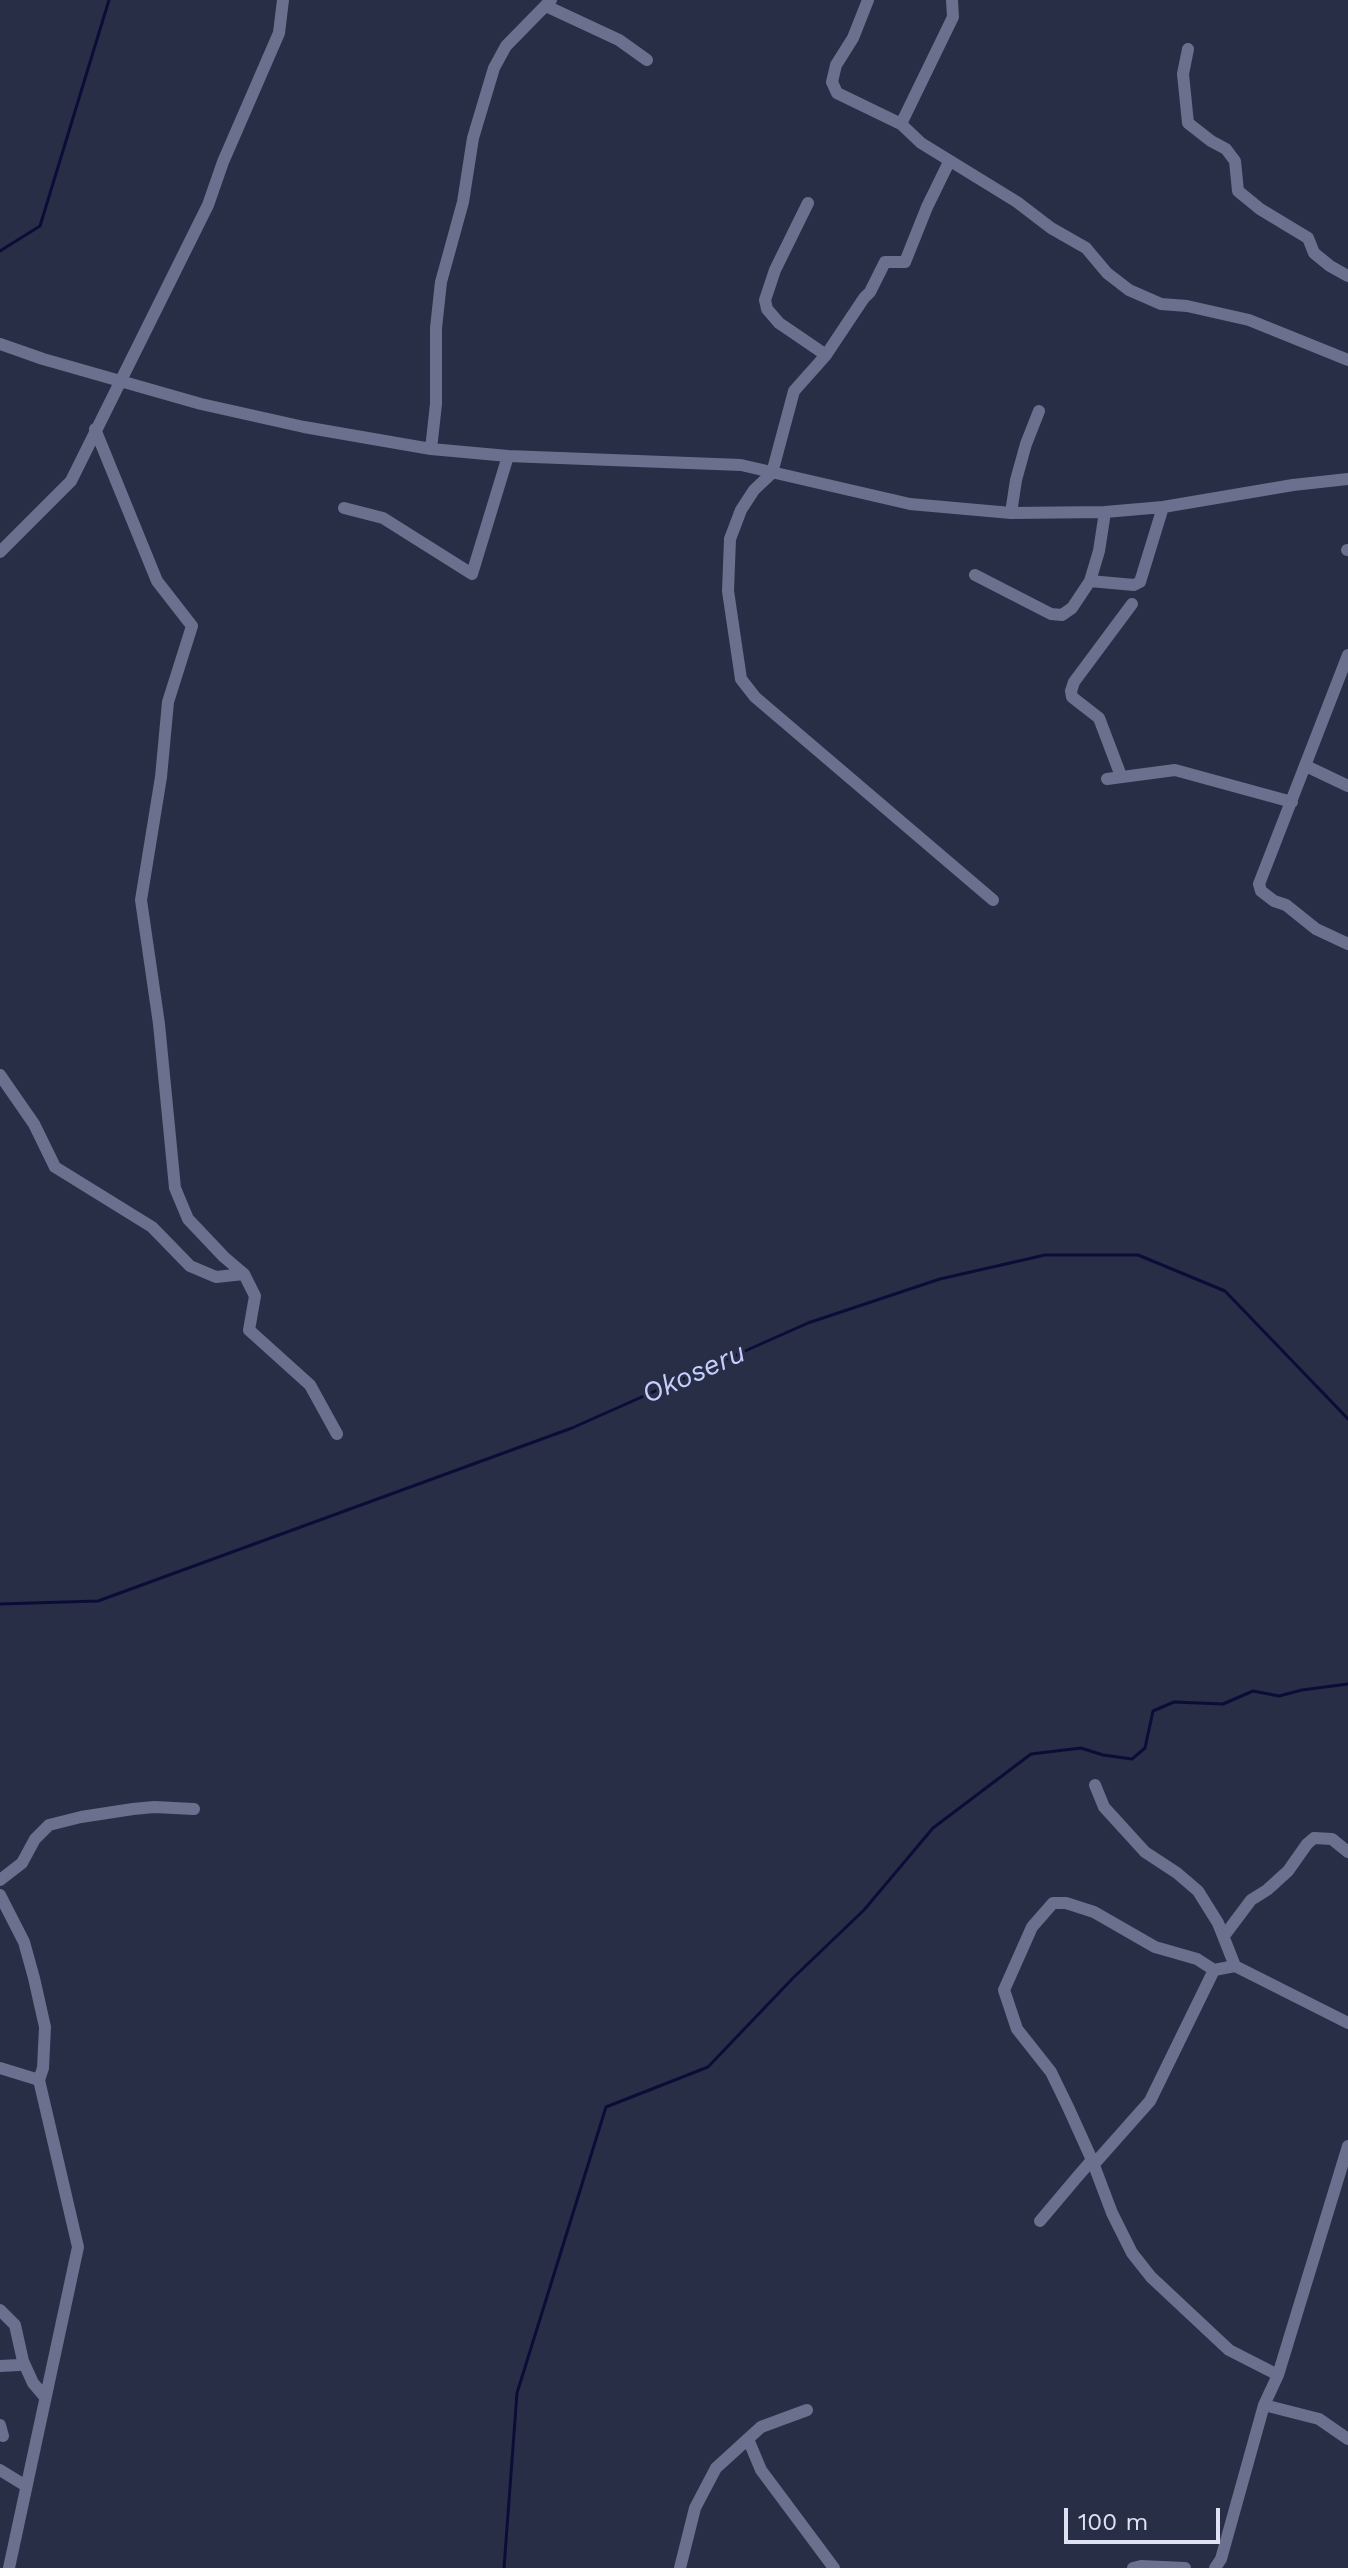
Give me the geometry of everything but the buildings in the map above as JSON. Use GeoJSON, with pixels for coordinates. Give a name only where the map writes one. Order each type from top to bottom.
{"type":"FeatureCollection","features":[{"type":"Feature","properties":{"kind":"street"},"geometry":{"type":"LineString","coordinates":[[0,552],[71,481],[208,205],[223,162],[279,33],[283,0]]}},
{"type":"Feature","properties":{"kind":"street"},"geometry":{"type":"LineString","coordinates":[[868,0],[853,38],[836,65],[832,82],[837,93],[901,124],[921,143],[948,158],[949,162],[1086,248],[1107,273],[1129,290],[1161,304],[1187,306],[1249,320],[1348,360]]}},
{"type":"Feature","properties":{"kind":"street"},"geometry":{"type":"LineString","coordinates":[[901,124],[953,17],[952,0]]}},
{"type":"Feature","properties":{"kind":"street"},"geometry":{"type":"LineString","coordinates":[[431,449],[441,282],[463,202],[473,138],[494,68],[506,46],[548,3],[609,35],[647,60]]}},
{"type":"Feature","properties":{"kind":"street"},"geometry":{"type":"LineString","coordinates":[[1188,49],[1183,74],[1188,123],[1226,149],[1235,161],[1238,191],[1260,209],[1308,238],[1314,253],[1348,276]]}},
{"type":"Feature","properties":{"kind":"street"},"geometry":{"type":"LineString","coordinates":[[949,162],[905,262],[885,262],[870,292],[826,355],[794,391],[772,473],[754,490],[741,510],[730,539],[728,591],[741,679],[765,706],[993,900]]}},
{"type":"Feature","properties":{"kind":"street"},"geometry":{"type":"LineString","coordinates":[[808,203],[775,270],[765,300],[767,309],[779,323],[826,355]]}},
{"type":"Feature","properties":{"kind":"street"},"geometry":{"type":"LineString","coordinates":[[0,344],[43,359],[249,416],[431,449],[508,456],[741,465],[910,504],[1011,513],[1105,512],[1163,507],[1348,479]]}},
{"type":"Feature","properties":{"kind":"street"},"geometry":{"type":"LineString","coordinates":[[1011,513],[1026,444],[1039,411]]}},
{"type":"Feature","properties":{"kind":"street"},"geometry":{"type":"LineString","coordinates":[[95,429],[157,581],[192,626],[168,702],[161,777],[141,900],[159,1024],[175,1188],[188,1219],[244,1274],[255,1296],[249,1330],[310,1385],[337,1434]]}},
{"type":"Feature","properties":{"kind":"street"},"geometry":{"type":"LineString","coordinates":[[344,508],[383,518],[472,574],[508,456]]}},
{"type":"Feature","properties":{"kind":"street"},"geometry":{"type":"LineString","coordinates":[[1090,581],[1134,585],[1140,582],[1163,507]]}},
{"type":"Feature","properties":{"kind":"street"},"geometry":{"type":"LineString","coordinates":[[975,575],[1051,614],[1062,615],[1072,608],[1090,581],[1099,551],[1105,512]]}},
{"type":"Feature","properties":{"kind":"street"},"geometry":{"type":"LineString","coordinates":[[1121,776],[1099,718],[1072,697],[1071,691],[1074,682],[1132,604]]}},
{"type":"Feature","properties":{"kind":"street"},"geometry":{"type":"LineString","coordinates":[[1348,655],[1259,884],[1261,891],[1274,901],[1286,905],[1316,929],[1348,944]]}},
{"type":"Feature","properties":{"kind":"street"},"geometry":{"type":"LineString","coordinates":[[1306,766],[1348,786]]}},
{"type":"Feature","properties":{"kind":"street"},"geometry":{"type":"LineString","coordinates":[[1107,779],[1175,770],[1292,802]]}},
{"type":"Feature","properties":{"kind":"street"},"geometry":{"type":"LineString","coordinates":[[0,1075],[34,1124],[55,1167],[152,1227],[190,1266],[216,1277],[244,1274]]}},
{"type":"Feature","properties":{"kind":"street"},"geometry":{"type":"LineString","coordinates":[[1095,1785],[1104,1807],[1145,1852],[1198,1891],[1218,1923],[1235,1966]]}},
{"type":"Feature","properties":{"kind":"street"},"geometry":{"type":"LineString","coordinates":[[0,1880],[22,1863],[35,1839],[49,1825],[133,1809],[194,1809]]}},
{"type":"Feature","properties":{"kind":"street"},"geometry":{"type":"LineString","coordinates":[[1224,1936],[1251,1900],[1288,1871],[1314,1838],[1332,1839],[1348,1852]]}},
{"type":"Feature","properties":{"kind":"street"},"geometry":{"type":"LineString","coordinates":[[0,1895],[24,1942],[45,2027],[43,2068],[39,2080],[78,2247],[9,2568]]}},
{"type":"Feature","properties":{"kind":"street"},"geometry":{"type":"LineString","coordinates":[[1278,2375],[1229,2350],[1151,2277],[1132,2253],[1051,2072],[1017,2029],[1006,1997],[1006,1984],[1032,1927],[1053,1903],[1066,1903],[1094,1912],[1155,1947],[1197,1959],[1214,1970],[1235,1966],[1348,2023]]}},
{"type":"Feature","properties":{"kind":"street"},"geometry":{"type":"LineString","coordinates":[[1092,2160],[1095,2163],[1150,2101],[1214,1970]]}},
{"type":"Feature","properties":{"kind":"street"},"geometry":{"type":"LineString","coordinates":[[0,2068],[39,2080]]}},
{"type":"Feature","properties":{"kind":"street"},"geometry":{"type":"LineString","coordinates":[[1221,2565],[1264,2405],[1278,2375],[1348,2146]]}},
{"type":"Feature","properties":{"kind":"street"},"geometry":{"type":"LineString","coordinates":[[1040,2221],[1092,2160]]}},
{"type":"Feature","properties":{"kind":"street"},"geometry":{"type":"LineString","coordinates":[[0,2310],[15,2325],[23,2361],[33,2383],[45,2397]]}},
{"type":"Feature","properties":{"kind":"street"},"geometry":{"type":"LineString","coordinates":[[0,2366],[19,2365],[23,2361]]}},
{"type":"Feature","properties":{"kind":"street"},"geometry":{"type":"LineString","coordinates":[[1264,2405],[1319,2419],[1348,2439]]}},
{"type":"Feature","properties":{"kind":"street"},"geometry":{"type":"LineString","coordinates":[[680,2568],[695,2508],[716,2468],[761,2427],[807,2410]]}},
{"type":"Feature","properties":{"kind":"street"},"geometry":{"type":"LineString","coordinates":[[748,2439],[761,2470],[834,2568]]}},
{"type":"Feature","properties":{"kind":"street"},"geometry":{"type":"LineString","coordinates":[[0,2470],[26,2486]]}},
{"type":"Feature","properties":{"kind":"street"},"geometry":{"type":"LineString","coordinates":[[1133,2568],[1185,2568]]}},
{"type":"Feature","properties":{"kind":"waterway"},"geometry":{"type":"LineString","coordinates":[[0,251],[40,226],[109,0]]}},
{"type":"Feature","properties":{"kind":"waterway","name":"Okoseru"},"geometry":{"type":"LineString","coordinates":[[0,1604],[98,1601],[572,1428],[808,1323],[940,1279],[1045,1255],[1138,1255],[1225,1291],[1348,1419]]}},
{"type":"Feature","properties":{"kind":"waterway"},"geometry":{"type":"LineString","coordinates":[[504,2568],[517,2393],[606,2107],[708,2067],[793,1978],[864,1910],[933,1828],[1031,1754],[1081,1748],[1132,1759],[1145,1748],[1153,1711],[1174,1702],[1223,1704],[1253,1691],[1279,1696],[1348,1684]]}}]}
